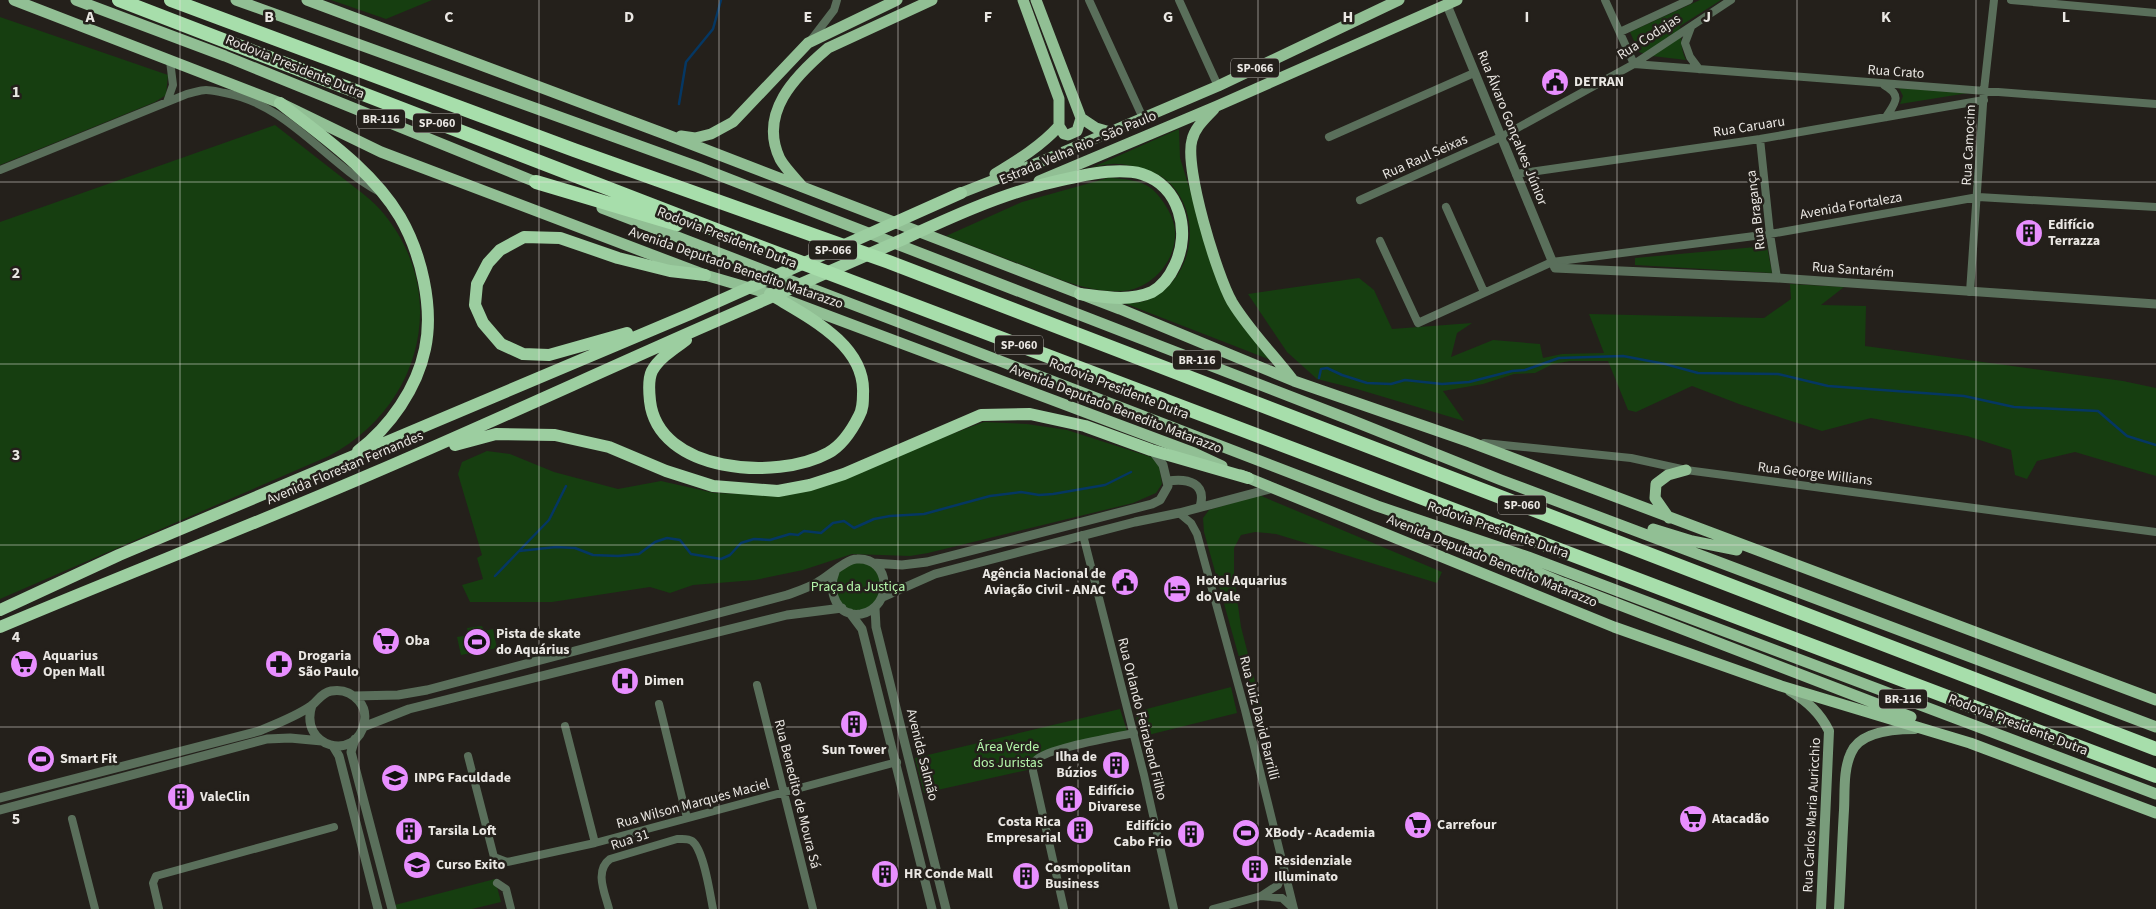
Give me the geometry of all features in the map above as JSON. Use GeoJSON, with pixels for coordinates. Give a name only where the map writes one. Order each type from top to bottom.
{"type":"FeatureCollection","features":[{"type":"Feature","properties":{"kind":"highway","name":"Rodovia Presidente Dutra"},"geometry":{"type":"LineString","coordinates":[[119,0],[755,245],[2156,776]]}},
{"type":"Feature","properties":{"kind":"highway","name":"Rodovia Presidente Dutra"},"geometry":{"type":"LineString","coordinates":[[171,0],[574,150],[898,266],[2156,749]]}},
{"type":"Feature","properties":{"kind":"highway"},"geometry":{"type":"LineString","coordinates":[[280,103],[338,147],[361,169],[400,216],[420,260],[428,316],[426,348],[417,377],[387,424],[365,446],[345,461]]}},
{"type":"Feature","properties":{"kind":"highway"},"geometry":{"type":"LineString","coordinates":[[1013,192],[1083,176],[1128,172],[1150,178],[1166,191],[1173,201],[1182,224],[1183,238],[1174,269],[1160,287],[1139,296],[1125,298],[1080,294]]}},
{"type":"Feature","properties":{"kind":"highway"},"geometry":{"type":"LineString","coordinates":[[536,182],[755,245]]}},
{"type":"Feature","properties":{"kind":"highway","name":"Estrada Velha Rio - São Paulo"},"geometry":{"type":"LineString","coordinates":[[699,329],[1013,192]]}},
{"type":"Feature","properties":{"kind":"highway","name":"SP-066"},"geometry":{"type":"LineString","coordinates":[[690,314],[961,193]]}},
{"type":"Feature","properties":{"kind":"highway"},"geometry":{"type":"LineString","coordinates":[[690,314],[549,355],[524,354],[500,344],[483,323],[475,305],[477,284],[488,263],[500,250],[524,237],[560,238],[618,258],[670,271],[705,275]]}},
{"type":"Feature","properties":{"kind":"highway"},"geometry":{"type":"LineString","coordinates":[[699,329],[665,356],[652,371],[649,390],[651,413],[668,438],[688,452],[712,462],[742,469],[773,469],[798,464],[830,452],[850,434],[862,409],[864,382],[856,361],[842,344],[821,326],[770,294]]}},
{"type":"Feature","properties":{"kind":"highway","name":"Avenida Florestan Fernandes"},"geometry":{"type":"LineString","coordinates":[[0,610],[119,555],[690,314]]}},
{"type":"Feature","properties":{"kind":"highway","name":"Avenida Florestan Fernandes"},"geometry":{"type":"LineString","coordinates":[[0,627],[371,475],[699,329]]}},
{"type":"Feature","properties":{"kind":"highway"},"geometry":{"type":"LineString","coordinates":[[371,475],[428,456],[465,441],[496,434],[527,433],[555,435],[609,447],[666,471],[713,486],[778,491],[810,485],[844,474],[982,415],[1030,414],[1085,426],[1151,450],[1248,478]]}},
{"type":"Feature","properties":{"kind":"main road","name":"Avenida Deputado Benedito Matarazzo"},"geometry":{"type":"LineString","coordinates":[[14,0],[280,103],[381,152],[705,275],[770,294],[1194,453],[1248,478],[1606,624],[1781,686],[1970,743],[2156,813]]}},
{"type":"Feature","properties":{"kind":"main road","name":"Rodovia Presidente Dutra"},"geometry":{"type":"LineString","coordinates":[[76,0],[225,56],[536,182],[1378,506],[1528,557],[2156,794]]}},
{"type":"Feature","properties":{"kind":"main road","name":"BR-116"},"geometry":{"type":"LineString","coordinates":[[236,0],[698,167],[1324,409],[1501,480],[2156,727]]}},
{"type":"Feature","properties":{"kind":"main road"},"geometry":{"type":"LineString","coordinates":[[308,0],[665,134],[1080,294],[1294,382],[1470,442],[2156,700]]}},
{"type":"Feature","properties":{"kind":"main road"},"geometry":{"type":"LineString","coordinates":[[665,134],[695,138],[711,134],[733,122],[808,43],[897,0]]}},
{"type":"Feature","properties":{"kind":"main road"},"geometry":{"type":"LineString","coordinates":[[803,188],[781,160],[772,136],[774,114],[784,94],[814,60],[828,48],[932,0]]}},
{"type":"Feature","properties":{"kind":"main road"},"geometry":{"type":"LineString","coordinates":[[1023,0],[1059,99],[1059,126],[1064,134],[1074,134],[1079,128],[1081,118],[1036,0]]}},
{"type":"Feature","properties":{"kind":"main road","name":"SP-066"},"geometry":{"type":"LineString","coordinates":[[1110,132],[1218,86],[1399,0]]}},
{"type":"Feature","properties":{"kind":"main road","name":"SP-066"},"geometry":{"type":"LineString","coordinates":[[1217,106],[1452,2]]}},
{"type":"Feature","properties":{"kind":"main road"},"geometry":{"type":"LineString","coordinates":[[1217,106],[1195,131],[1191,141],[1190,158],[1199,202],[1216,264],[1225,288],[1244,320],[1294,382]]}},
{"type":"Feature","properties":{"kind":"main road","name":"Estrada Velha Rio - São Paulo"},"geometry":{"type":"LineString","coordinates":[[1013,192],[1217,106]]}},
{"type":"Feature","properties":{"kind":"main road"},"geometry":{"type":"LineString","coordinates":[[1081,118],[1096,128],[1110,132]]}},
{"type":"Feature","properties":{"kind":"main road"},"geometry":{"type":"LineString","coordinates":[[961,193],[1025,156],[1059,126]]}},
{"type":"Feature","properties":{"kind":"main road","name":"Estrada Velha Rio - São Paulo"},"geometry":{"type":"LineString","coordinates":[[961,193],[1110,132]]}},
{"type":"Feature","properties":{"kind":"main road"},"geometry":{"type":"LineString","coordinates":[[1669,518],[1655,498],[1656,484],[1668,475],[1686,470]]}},
{"type":"Feature","properties":{"kind":"main road"},"geometry":{"type":"LineString","coordinates":[[1378,506],[1563,583],[1862,697],[1970,743]]}},
{"type":"Feature","properties":{"kind":"main road"},"geometry":{"type":"LineString","coordinates":[[1592,514],[1692,540],[1761,553]]}},
{"type":"Feature","properties":{"kind":"main road","name":"Rua Carlos Maria Auricchio"},"geometry":{"type":"LineString","coordinates":[[1781,686],[1805,700],[1821,715],[1829,731],[1821,909]]}},
{"type":"Feature","properties":{"kind":"main road"},"geometry":{"type":"LineString","coordinates":[[1839,909],[1846,776],[1851,752],[1864,740],[1880,733],[1898,729],[1927,729]]}},
{"type":"Feature","properties":{"kind":"street"},"geometry":{"type":"LineString","coordinates":[[808,43],[834,10],[837,0]]}},
{"type":"Feature","properties":{"kind":"street"},"geometry":{"type":"LineString","coordinates":[[1089,0],[1143,118]]}},
{"type":"Feature","properties":{"kind":"street"},"geometry":{"type":"LineString","coordinates":[[1179,0],[1218,86]]}},
{"type":"Feature","properties":{"kind":"street"},"geometry":{"type":"LineString","coordinates":[[1605,0],[1634,64]]}},
{"type":"Feature","properties":{"kind":"street"},"geometry":{"type":"LineString","coordinates":[[1620,32],[1689,0]]}},
{"type":"Feature","properties":{"kind":"street","name":"Rua Codajas"},"geometry":{"type":"LineString","coordinates":[[1501,137],[1634,64],[1731,0]]}},
{"type":"Feature","properties":{"kind":"street","name":"Rua Camocim"},"geometry":{"type":"LineString","coordinates":[[1970,292],[1984,90],[1994,0]]}},
{"type":"Feature","properties":{"kind":"street"},"geometry":{"type":"LineString","coordinates":[[2011,0],[2156,13]]}},
{"type":"Feature","properties":{"kind":"street","name":"Rua Álvaro Gonçalves Júnior"},"geometry":{"type":"LineString","coordinates":[[1452,2],[1474,73],[1552,262]]}},
{"type":"Feature","properties":{"kind":"street"},"geometry":{"type":"LineString","coordinates":[[1693,24],[1685,44],[1690,57],[1699,69]]}},
{"type":"Feature","properties":{"kind":"street"},"geometry":{"type":"LineString","coordinates":[[167,102],[173,85],[170,60]]}},
{"type":"Feature","properties":{"kind":"street","name":"Rua Crato"},"geometry":{"type":"LineString","coordinates":[[1634,64],[2156,104]]}},
{"type":"Feature","properties":{"kind":"street"},"geometry":{"type":"LineString","coordinates":[[1328,137],[1474,73]]}},
{"type":"Feature","properties":{"kind":"street"},"geometry":{"type":"LineString","coordinates":[[1882,84],[1893,91],[1896,96],[1896,102],[1886,117]]}},
{"type":"Feature","properties":{"kind":"street"},"geometry":{"type":"LineString","coordinates":[[0,170],[187,94],[207,90],[242,96],[281,118],[312,140],[344,170],[382,194]]}},
{"type":"Feature","properties":{"kind":"street","name":"Rua Caruaru"},"geometry":{"type":"LineString","coordinates":[[1516,174],[1760,139],[1984,100]]}},
{"type":"Feature","properties":{"kind":"street","name":"Rua Raul Seixas"},"geometry":{"type":"LineString","coordinates":[[1360,200],[1501,137]]}},
{"type":"Feature","properties":{"kind":"street","name":"Rua Bragança"},"geometry":{"type":"LineString","coordinates":[[1760,139],[1770,234],[1778,278]]}},
{"type":"Feature","properties":{"kind":"street","name":"Avenida Fortaleza"},"geometry":{"type":"LineString","coordinates":[[1380,241],[1418,323],[1552,262],[1770,234],[1978,197],[2156,207]]}},
{"type":"Feature","properties":{"kind":"street"},"geometry":{"type":"LineString","coordinates":[[1446,207],[1484,292]]}},
{"type":"Feature","properties":{"kind":"street","name":"Rua Santarém"},"geometry":{"type":"LineString","coordinates":[[1552,262],[1555,268],[1778,278],[2156,304]]}},
{"type":"Feature","properties":{"kind":"street","name":"Rua George Willians"},"geometry":{"type":"LineString","coordinates":[[1470,442],[1631,458],[1686,470],[2156,532]]}},
{"type":"Feature","properties":{"kind":"street"},"geometry":{"type":"LineString","coordinates":[[0,798],[247,735],[281,722],[312,705],[317,699],[331,691],[339,690],[354,696],[398,695],[453,684],[803,590],[834,572],[848,560],[856,558],[873,563],[902,565],[927,562],[1134,510],[1160,500],[1166,493],[1168,481],[1163,465],[1151,450]]}},
{"type":"Feature","properties":{"kind":"street"},"geometry":{"type":"LineString","coordinates":[[1168,481],[1185,479],[1195,484],[1201,494],[1200,507]]}},
{"type":"Feature","properties":{"kind":"street"},"geometry":{"type":"LineString","coordinates":[[883,597],[935,574],[1083,535],[1179,514],[1273,488]]}},
{"type":"Feature","properties":{"kind":"street","name":"Rua Juiz David Barrilli"},"geometry":{"type":"LineString","coordinates":[[1179,514],[1191,523],[1197,534],[1270,810],[1294,909]]}},
{"type":"Feature","properties":{"kind":"street","name":"Rua Orlando Feirabend Filho"},"geometry":{"type":"LineString","coordinates":[[1083,535],[1134,733],[1174,909]]}},
{"type":"Feature","properties":{"kind":"street"},"geometry":{"type":"LineString","coordinates":[[834,572],[832,595],[842,608],[850,613],[859,614],[875,608],[883,597],[886,582],[879,568],[873,563]]}},
{"type":"Feature","properties":{"kind":"street"},"geometry":{"type":"LineString","coordinates":[[363,727],[409,709],[787,616],[842,608]]}},
{"type":"Feature","properties":{"kind":"street","name":"Avenida Salmão"},"geometry":{"type":"LineString","coordinates":[[875,608],[876,627],[946,909]]}},
{"type":"Feature","properties":{"kind":"street","name":"Avenida Salmão"},"geometry":{"type":"LineString","coordinates":[[850,613],[862,629],[897,762],[932,909]]}},
{"type":"Feature","properties":{"kind":"street","name":"Rua Benedito de Moura Sá"},"geometry":{"type":"LineString","coordinates":[[758,685],[783,794],[813,909]]}},
{"type":"Feature","properties":{"kind":"street"},"geometry":{"type":"LineString","coordinates":[[354,696],[364,710],[363,727],[355,739],[351,752],[392,909]]}},
{"type":"Feature","properties":{"kind":"street"},"geometry":{"type":"LineString","coordinates":[[659,704],[687,818]]}},
{"type":"Feature","properties":{"kind":"street"},"geometry":{"type":"LineString","coordinates":[[312,705],[310,721],[316,736],[322,741],[333,746],[348,744],[355,739]]}},
{"type":"Feature","properties":{"kind":"street"},"geometry":{"type":"LineString","coordinates":[[565,726],[595,842]]}},
{"type":"Feature","properties":{"kind":"street"},"geometry":{"type":"LineString","coordinates":[[1064,909],[1033,771],[1034,764],[1040,758],[1058,751],[1134,733]]}},
{"type":"Feature","properties":{"kind":"street"},"geometry":{"type":"LineString","coordinates":[[0,810],[267,739],[290,738],[322,741]]}},
{"type":"Feature","properties":{"kind":"street"},"geometry":{"type":"LineString","coordinates":[[333,746],[339,756],[378,909]]}},
{"type":"Feature","properties":{"kind":"street","name":"Rua Wilson Marques Maciel"},"geometry":{"type":"LineString","coordinates":[[468,756],[494,857],[507,862],[595,842],[783,794],[897,762]]}},
{"type":"Feature","properties":{"kind":"street"},"geometry":{"type":"LineString","coordinates":[[904,790],[918,794]]}},
{"type":"Feature","properties":{"kind":"street"},"geometry":{"type":"LineString","coordinates":[[72,819],[95,909]]}},
{"type":"Feature","properties":{"kind":"street"},"geometry":{"type":"LineString","coordinates":[[160,909],[153,883],[156,876],[334,827]]}},
{"type":"Feature","properties":{"kind":"street","name":"Rua 31"},"geometry":{"type":"LineString","coordinates":[[609,909],[602,874],[605,863],[610,859],[677,839],[691,840],[699,851],[714,909]]}},
{"type":"Feature","properties":{"kind":"street"},"geometry":{"type":"LineString","coordinates":[[1213,909],[1261,896],[1278,885],[1284,867]]}},
{"type":"Feature","properties":{"kind":"street"},"geometry":{"type":"LineString","coordinates":[[497,883],[506,889],[511,909]]}},
{"type":"Feature","properties":{"kind":"street"},"geometry":{"type":"LineString","coordinates":[[1261,896],[1282,898],[1294,909]]}},
{"type":"Feature","properties":{"kind":"green space"},"geometry":{"type":"Polygon","coordinates":[[[331,0],[432,0],[386,19],[331,0]]]}},
{"type":"Feature","properties":{"kind":"green space"},"geometry":{"type":"Polygon","coordinates":[[[1700,0],[1721,0],[1680,26],[1682,47],[1686,60],[1652,56],[1639,52],[1630,32],[1700,0]]]}},
{"type":"Feature","properties":{"kind":"green space"},"geometry":{"type":"Polygon","coordinates":[[[0,17],[168,75],[166,95],[155,102],[0,165],[0,17]]]}},
{"type":"Feature","properties":{"kind":"green space"},"geometry":{"type":"Polygon","coordinates":[[[1899,88],[1968,93],[1900,104],[1903,96],[1899,88]]]}},
{"type":"Feature","properties":{"kind":"green space"},"geometry":{"type":"Polygon","coordinates":[[[275,125],[375,204],[384,214],[405,246],[416,280],[420,314],[416,348],[404,380],[385,409],[360,435],[329,456],[0,599],[0,222],[275,125]]]}},
{"type":"Feature","properties":{"kind":"green space"},"geometry":{"type":"Polygon","coordinates":[[[1179,129],[1180,158],[1221,290],[1273,361],[1124,303],[1147,300],[1163,291],[1176,278],[1184,262],[1189,244],[1190,226],[1186,209],[1178,193],[1165,179],[1156,174],[1123,164],[1108,164],[1091,168],[1179,129]]]}},
{"type":"Feature","properties":{"kind":"green space"},"geometry":{"type":"Polygon","coordinates":[[[1108,178],[1136,181],[1152,189],[1167,208],[1173,220],[1175,242],[1167,262],[1153,279],[1134,289],[1123,291],[1098,290],[1074,284],[946,236],[1022,202],[1108,178]]]}},
{"type":"Feature","properties":{"kind":"green space"},"geometry":{"type":"Polygon","coordinates":[[[1767,246],[1772,273],[1635,265],[1635,258],[1767,246]]]}},
{"type":"Feature","properties":{"kind":"green space"},"geometry":{"type":"Polygon","coordinates":[[[1359,278],[1374,290],[1392,329],[1472,323],[1457,333],[1451,357],[1493,340],[1540,344],[1543,358],[1562,354],[1604,353],[1589,314],[1764,318],[1791,299],[1790,284],[1844,287],[1821,305],[1866,306],[1865,346],[2123,381],[2156,388],[2156,476],[2075,452],[2037,461],[2027,479],[2015,475],[2011,450],[1967,436],[1871,418],[1822,431],[1739,404],[1692,386],[1636,412],[1628,410],[1608,361],[1570,361],[1553,364],[1535,373],[1514,374],[1483,384],[1443,391],[1464,421],[1317,379],[1287,352],[1248,294],[1359,278]]]}},
{"type":"Feature","properties":{"kind":"green space"},"geometry":{"type":"Polygon","coordinates":[[[984,422],[1027,424],[1067,430],[1154,458],[1159,466],[1162,484],[1156,493],[1133,503],[928,553],[910,556],[852,554],[803,570],[755,580],[693,585],[670,593],[650,587],[552,602],[470,602],[462,585],[483,579],[477,558],[482,555],[458,474],[462,462],[487,451],[510,454],[554,472],[618,489],[661,481],[714,493],[775,495],[844,480],[925,444],[984,422]]]}},
{"type":"Feature","properties":{"kind":"green space"},"geometry":{"type":"Polygon","coordinates":[[[1259,495],[1442,572],[1437,583],[1276,534],[1255,532],[1241,535],[1234,548],[1234,577],[1241,627],[1264,716],[1256,718],[1204,532],[1203,518],[1209,510],[1259,495]]]}},
{"type":"Feature","properties":{"kind":"green space","name":"Praça da Justiça"},"geometry":{"type":"Polygon","coordinates":[[[857,562],[872,565],[881,580],[881,596],[866,611],[851,611],[838,602],[834,580],[842,568],[857,562]]]}},
{"type":"Feature","properties":{"kind":"green space","name":"Pista de skate do Aquárius"},"geometry":{"type":"Polygon","coordinates":[[[482,626],[484,631],[493,629],[497,648],[461,655],[457,637],[468,635],[467,628],[482,626]]]}},
{"type":"Feature","properties":{"kind":"green space"},"geometry":{"type":"Polygon","coordinates":[[[1231,687],[1237,713],[1140,737],[1135,712],[1231,687]]]}},
{"type":"Feature","properties":{"kind":"green space","name":"Área Verde dos Juristas"},"geometry":{"type":"Polygon","coordinates":[[[1120,709],[1128,734],[1042,755],[1032,769],[924,793],[915,758],[1120,709]]]}},
{"type":"Feature","properties":{"kind":"green space"},"geometry":{"type":"Polygon","coordinates":[[[495,879],[501,902],[472,909],[392,909],[391,906],[495,879]]]}},
{"type":"Feature","properties":{"kind":"waterway"},"geometry":{"type":"LineString","coordinates":[[679,104],[686,62],[713,29],[721,0]]}},
{"type":"Feature","properties":{"kind":"waterway"},"geometry":{"type":"LineString","coordinates":[[1319,378],[1321,369],[1327,368],[1367,383],[1391,384],[1405,380],[1442,384],[1469,382],[1512,371],[1525,370],[1559,358],[1623,356],[1698,373],[1778,374],[1828,386],[1964,396],[2014,407],[2098,411],[2127,436],[2156,445]]}},
{"type":"Feature","properties":{"kind":"waterway"},"geometry":{"type":"LineString","coordinates":[[495,576],[519,551],[556,547],[575,548],[593,555],[618,556],[639,554],[655,542],[667,538],[680,540],[691,554],[721,559],[730,555],[741,543],[754,539],[770,540],[790,534],[798,535],[804,531],[821,533],[833,523],[844,521],[854,528],[874,519],[924,514],[990,496],[1021,492],[1039,495],[1053,494],[1105,485],[1131,472]]}},
{"type":"Feature","properties":{"kind":"waterway"},"geometry":{"type":"LineString","coordinates":[[519,551],[549,520],[566,486]]}},
{"type":"Feature","properties":{"kind":"place","name":"DETRAN"},"geometry":{"type":"Point","coordinates":[1555,82]}},
{"type":"Feature","properties":{"kind":"place","name":"Edifício Terrazza"},"geometry":{"type":"Point","coordinates":[2029,233]}},
{"type":"Feature","properties":{"kind":"place","name":"Agência Nacional de Aviação Civil - ANAC"},"geometry":{"type":"Point","coordinates":[1125,582]}},
{"type":"Feature","properties":{"kind":"place","name":"Hotel Aquarius do Vale"},"geometry":{"type":"Point","coordinates":[1177,589]}},
{"type":"Feature","properties":{"kind":"place","name":"Oba"},"geometry":{"type":"Point","coordinates":[386,641]}},
{"type":"Feature","properties":{"kind":"place","name":"Pista de skate do Aquárius"},"geometry":{"type":"Point","coordinates":[477,642]}},
{"type":"Feature","properties":{"kind":"place","name":"Aquarius Open Mall"},"geometry":{"type":"Point","coordinates":[24,664]}},
{"type":"Feature","properties":{"kind":"place","name":"Drogaria São Paulo"},"geometry":{"type":"Point","coordinates":[279,664]}},
{"type":"Feature","properties":{"kind":"place","name":"Dimen"},"geometry":{"type":"Point","coordinates":[625,681]}},
{"type":"Feature","properties":{"kind":"place","name":"Sun Tower"},"geometry":{"type":"Point","coordinates":[854,724]}},
{"type":"Feature","properties":{"kind":"place","name":"Smart Fit"},"geometry":{"type":"Point","coordinates":[41,759]}},
{"type":"Feature","properties":{"kind":"place","name":"Ilha de Búzios"},"geometry":{"type":"Point","coordinates":[1116,765]}},
{"type":"Feature","properties":{"kind":"place","name":"INPG Faculdade"},"geometry":{"type":"Point","coordinates":[395,778]}},
{"type":"Feature","properties":{"kind":"place","name":"ValeClin"},"geometry":{"type":"Point","coordinates":[181,797]}},
{"type":"Feature","properties":{"kind":"place","name":"Edifício Divarese"},"geometry":{"type":"Point","coordinates":[1069,799]}},
{"type":"Feature","properties":{"kind":"place","name":"Atacadão"},"geometry":{"type":"Point","coordinates":[1693,819]}},
{"type":"Feature","properties":{"kind":"place","name":"Carrefour"},"geometry":{"type":"Point","coordinates":[1418,825]}},
{"type":"Feature","properties":{"kind":"place","name":"Costa Rica Empresarial"},"geometry":{"type":"Point","coordinates":[1080,830]}},
{"type":"Feature","properties":{"kind":"place","name":"Tarsila Loft"},"geometry":{"type":"Point","coordinates":[409,831]}},
{"type":"Feature","properties":{"kind":"place","name":"XBody - Academia"},"geometry":{"type":"Point","coordinates":[1246,833]}},
{"type":"Feature","properties":{"kind":"place","name":"Edifício Cabo Frio"},"geometry":{"type":"Point","coordinates":[1191,834]}},
{"type":"Feature","properties":{"kind":"place","name":"Curso Exito"},"geometry":{"type":"Point","coordinates":[417,865]}},
{"type":"Feature","properties":{"kind":"place","name":"Residenziale Illuminato"},"geometry":{"type":"Point","coordinates":[1255,869]}},
{"type":"Feature","properties":{"kind":"place","name":"HR Conde Mall"},"geometry":{"type":"Point","coordinates":[885,874]}},
{"type":"Feature","properties":{"kind":"place","name":"Cosmopolitan Business"},"geometry":{"type":"Point","coordinates":[1026,876]}}]}
